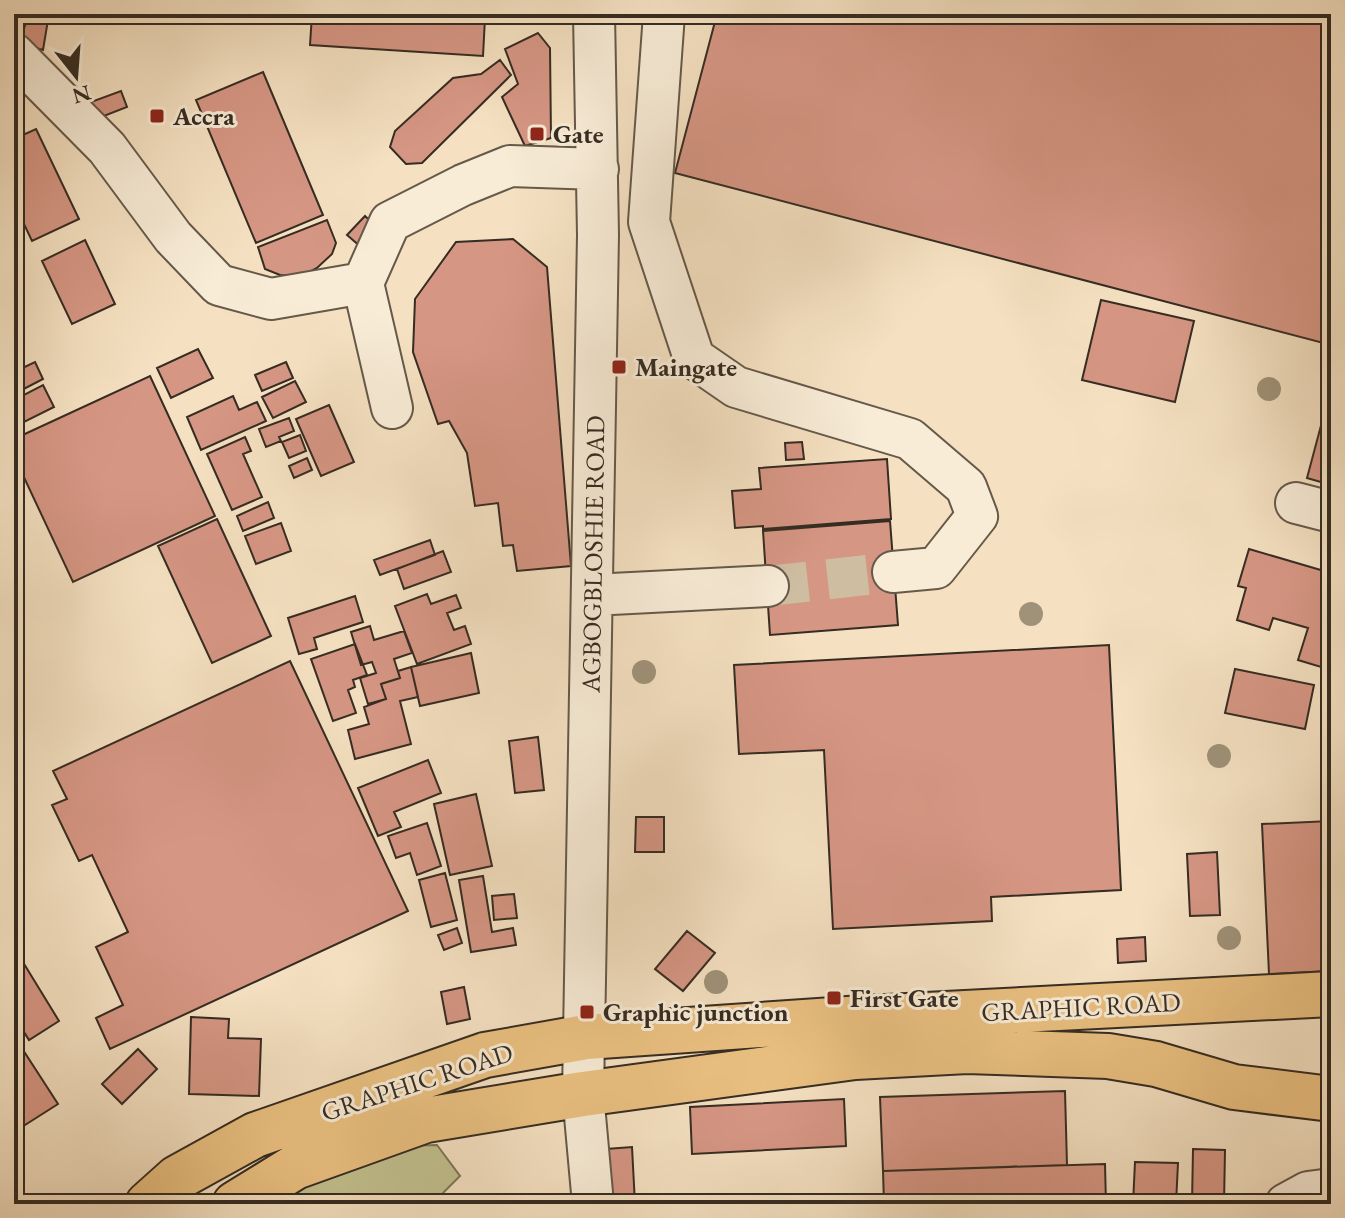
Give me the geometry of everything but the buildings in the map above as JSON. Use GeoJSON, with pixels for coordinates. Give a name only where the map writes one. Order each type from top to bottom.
{"type":"FeatureCollection","features":[{"type":"Feature","properties":{"kind":"main road","name":"GRAPHIC ROAD"},"geometry":{"type":"LineString","coordinates":[[148,1204],[177,1178],[255,1135],[485,1055],[586,1037],[879,1017],[1331,994]]}},
{"type":"Feature","properties":{"kind":"main road","name":"GRAPHIC ROAD"},"geometry":{"type":"LineString","coordinates":[[235,1204],[295,1167],[426,1120],[583,1094],[855,1057],[967,1051],[1108,1056],[1156,1064],[1234,1087],[1331,1099]]}},
{"type":"Feature","properties":{"kind":"street","name":"AGBOGBLOSHIE ROAD"},"geometry":{"type":"LineString","coordinates":[[593,1204],[583,1094],[598,169],[594,14]]}},
{"type":"Feature","properties":{"kind":"street"},"geometry":{"type":"LineString","coordinates":[[664,14],[649,222],[694,358],[736,387],[910,439],[966,487],[977,516],[936,568],[893,572]]}},
{"type":"Feature","properties":{"kind":"street"},"geometry":{"type":"LineString","coordinates":[[14,54],[107,148],[173,237],[219,285],[271,299],[363,283]]}},
{"type":"Feature","properties":{"kind":"street"},"geometry":{"type":"LineString","coordinates":[[392,408],[363,283],[390,222],[463,185],[510,166],[598,169]]}},
{"type":"Feature","properties":{"kind":"street"},"geometry":{"type":"LineString","coordinates":[[592,595],[768,586]]}},
{"type":"Feature","properties":{"kind":"street"},"geometry":{"type":"LineString","coordinates":[[1286,1204],[1308,1192],[1331,1189]]}},
{"type":"Feature","properties":{"kind":"shaded area"},"geometry":{"type":"Polygon","coordinates":[[[437,1145],[460,1176],[432,1204],[260,1204],[403,1146],[437,1145]]]}},
{"type":"Feature","properties":{"kind":"tunnel"},"geometry":{"type":"LineString","coordinates":[[768,586],[893,572]]}},
{"type":"Feature","properties":{"kind":"place","name":"Accra"},"geometry":{"type":"Point","coordinates":[157,116]}},
{"type":"Feature","properties":{"kind":"place","name":"Gate"},"geometry":{"type":"Point","coordinates":[537,134]}},
{"type":"Feature","properties":{"kind":"place","name":"Maingate"},"geometry":{"type":"Point","coordinates":[619,367]}},
{"type":"Feature","properties":{"kind":"place","name":"First Gate"},"geometry":{"type":"Point","coordinates":[834,998]}},
{"type":"Feature","properties":{"kind":"place","name":"Graphic junction"},"geometry":{"type":"Point","coordinates":[587,1012]}}]}
